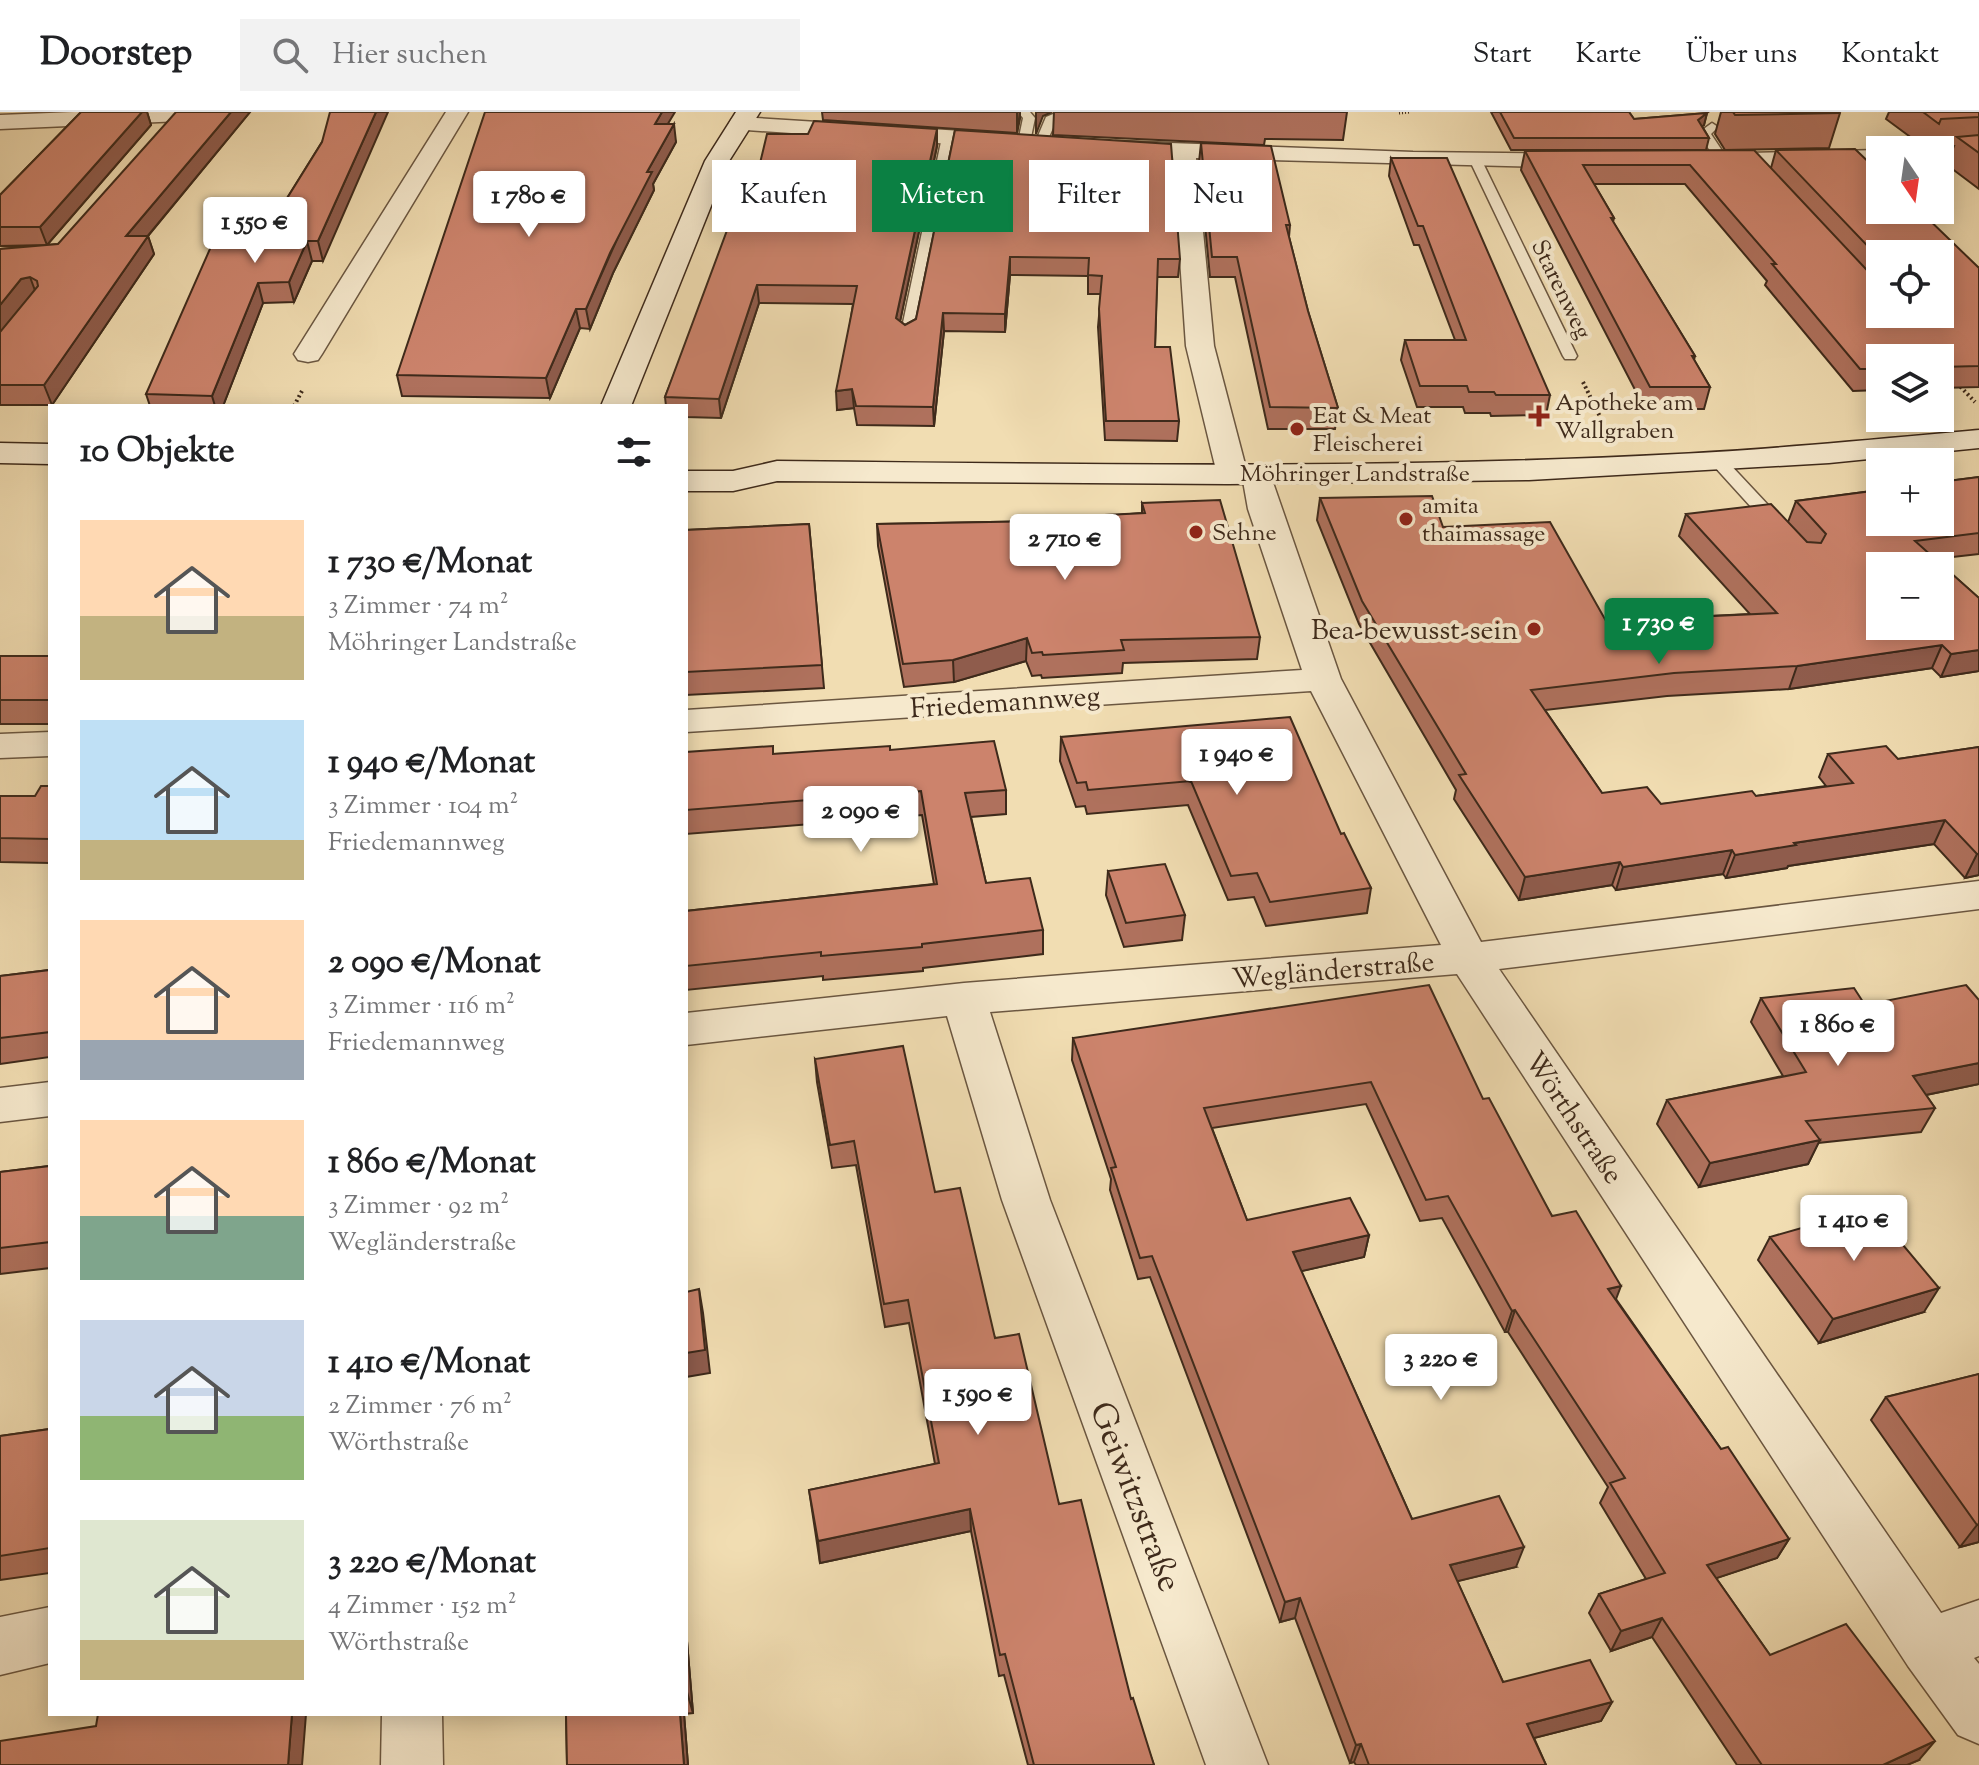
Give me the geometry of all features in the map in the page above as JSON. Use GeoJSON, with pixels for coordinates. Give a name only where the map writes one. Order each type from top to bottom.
{"type":"FeatureCollection","features":[{"type":"Feature","properties":{"kind":"main road"},"geometry":{"type":"LineString","coordinates":[[617,404],[717,161],[744,118]]}},
{"type":"Feature","properties":{"kind":"main road","name":"Möhringer Landstraße"},"geometry":{"type":"LineString","coordinates":[[688,481],[733,481],[777,471],[1244,474],[1541,471],[1719,462],[1979,439]]}},
{"type":"Feature","properties":{"kind":"main road"},"geometry":{"type":"LineString","coordinates":[[0,453],[48,454]]}},
{"type":"Feature","properties":{"kind":"main road","name":"Möhringer Landstraße"},"geometry":{"type":"LineString","coordinates":[[688,461],[740,462],[777,471]]}},
{"type":"Feature","properties":{"kind":"street"},"geometry":{"type":"LineString","coordinates":[[0,122],[227,112]]}},
{"type":"Feature","properties":{"kind":"street"},"geometry":{"type":"LineString","coordinates":[[308,354],[457,112]]}},
{"type":"Feature","properties":{"kind":"street"},"geometry":{"type":"LineString","coordinates":[[157,138],[178,113]]}},
{"type":"Feature","properties":{"kind":"street"},"geometry":{"type":"LineString","coordinates":[[744,118],[948,137],[1184,152],[1476,161],[1602,161]]}},
{"type":"Feature","properties":{"kind":"street","name":"Wörthstraße"},"geometry":{"type":"LineString","coordinates":[[1184,152],[1200,346],[1244,474],[1264,509],[1323,679],[1469,958],[1954,1637],[1979,1714]]}},
{"type":"Feature","properties":{"kind":"street"},"geometry":{"type":"LineString","coordinates":[[1954,154],[1979,153]]}},
{"type":"Feature","properties":{"kind":"street"},"geometry":{"type":"LineString","coordinates":[[1681,161],[1723,161],[1758,166],[1866,158]]}},
{"type":"Feature","properties":{"kind":"street","name":"Friedemannweg"},"geometry":{"type":"LineString","coordinates":[[688,721],[1323,679]]}},
{"type":"Feature","properties":{"kind":"street"},"geometry":{"type":"LineString","coordinates":[[0,746],[48,744]]}},
{"type":"Feature","properties":{"kind":"street","name":"Wegländerstraße"},"geometry":{"type":"LineString","coordinates":[[688,1029],[964,999],[1469,958],[1979,895]]}},
{"type":"Feature","properties":{"kind":"street","name":"Geiwitzstraße"},"geometry":{"type":"LineString","coordinates":[[964,999],[1026,1200],[1237,1765]]}},
{"type":"Feature","properties":{"kind":"street"},"geometry":{"type":"LineString","coordinates":[[0,1105],[48,1099]]}},
{"type":"Feature","properties":{"kind":"street"},"geometry":{"type":"LineString","coordinates":[[0,1646],[48,1635]]}},
{"type":"Feature","properties":{"kind":"street"},"geometry":{"type":"LineString","coordinates":[[412,1716],[412,1765]]}},
{"type":"Feature","properties":{"kind":"lane"},"geometry":{"type":"LineString","coordinates":[[1024,112],[1029,118],[1033,142]]}},
{"type":"Feature","properties":{"kind":"lane"},"geometry":{"type":"LineString","coordinates":[[1033,142],[1052,117],[1068,113]]}},
{"type":"Feature","properties":{"kind":"lane"},"geometry":{"type":"LineString","coordinates":[[1712,127],[1704,133],[1723,161]]}},
{"type":"Feature","properties":{"kind":"lane"},"geometry":{"type":"LineString","coordinates":[[907,337],[948,137]]}},
{"type":"Feature","properties":{"kind":"lane","name":"Starenweg"},"geometry":{"type":"LineString","coordinates":[[1476,161],[1570,356]]}},
{"type":"Feature","properties":{"kind":"lane"},"geometry":{"type":"LineString","coordinates":[[1719,462],[1786,535]]}},
{"type":"Feature","properties":{"kind":"path"},"geometry":{"type":"LineString","coordinates":[[1399,113],[1410,112]]}},
{"type":"Feature","properties":{"kind":"path","name":"Starenweg"},"geometry":{"type":"LineString","coordinates":[[1570,356],[1610,436]]}},
{"type":"Feature","properties":{"kind":"path"},"geometry":{"type":"LineString","coordinates":[[1954,379],[1979,406]]}},
{"type":"Feature","properties":{"kind":"building"},"geometry":{"type":"Polygon","coordinates":[[[81,112],[142,112],[40,227],[0,227],[0,195],[81,112]]]}},
{"type":"Feature","properties":{"kind":"building"},"geometry":{"type":"Polygon","coordinates":[[[176,112],[231,112],[126,236],[148,236],[44,385],[0,385],[0,332],[38,286],[37,281],[30,277],[21,279],[0,305],[0,249],[58,244],[176,112]]]}},
{"type":"Feature","properties":{"kind":"building"},"geometry":{"type":"Polygon","coordinates":[[[330,112],[376,112],[318,241],[307,241],[289,282],[258,283],[212,396],[146,394],[217,233],[266,232],[322,142],[330,112]]]}},
{"type":"Feature","properties":{"kind":"building"},"geometry":{"type":"Polygon","coordinates":[[[485,112],[662,112],[655,124],[674,124],[647,172],[652,172],[610,253],[586,309],[576,309],[546,378],[397,375],[485,112]]]}},
{"type":"Feature","properties":{"kind":"building"},"geometry":{"type":"Polygon","coordinates":[[[1500,112],[1629,112],[1634,119],[1707,113],[1698,120],[1709,138],[1514,138],[1500,112]]]}},
{"type":"Feature","properties":{"kind":"building"},"geometry":{"type":"Polygon","coordinates":[[[1733,112],[1838,112],[1840,113],[1735,115],[1733,112]]]}},
{"type":"Feature","properties":{"kind":"building"},"geometry":{"type":"Polygon","coordinates":[[[1923,112],[1979,112],[1979,117],[1941,119],[1939,124],[1923,112]]]}},
{"type":"Feature","properties":{"kind":"building"},"geometry":{"type":"Polygon","coordinates":[[[814,121],[937,129],[930,160],[872,160],[872,232],[915,232],[896,318],[905,325],[916,319],[934,232],[1013,232],[1013,160],[949,160],[955,130],[1171,144],[1172,160],[1165,160],[1165,232],[1178,232],[1180,259],[1158,259],[1155,347],[1170,347],[1179,421],[1106,421],[1099,309],[1102,276],[1088,275],[1089,258],[1010,257],[1005,314],[943,313],[933,407],[856,406],[852,389],[836,391],[857,286],[757,285],[719,399],[665,397],[726,232],[856,232],[856,160],[761,160],[767,134],[808,134],[814,121]]]}},
{"type":"Feature","properties":{"kind":"building"},"geometry":{"type":"Polygon","coordinates":[[[1979,135],[1979,153],[1957,137],[1979,135]]]}},
{"type":"Feature","properties":{"kind":"building"},"geometry":{"type":"Polygon","coordinates":[[[1201,143],[1271,146],[1290,225],[1286,225],[1338,408],[1270,407],[1237,257],[1212,257],[1210,232],[1272,232],[1272,160],[1203,160],[1201,143]]]}},
{"type":"Feature","properties":{"kind":"building"},"geometry":{"type":"Polygon","coordinates":[[[1855,149],[1866,160],[1866,224],[1933,224],[1950,240],[1866,240],[1866,244],[1776,150],[1855,149]]]}},
{"type":"Feature","properties":{"kind":"building"},"geometry":{"type":"Polygon","coordinates":[[[1754,150],[1866,269],[1866,328],[1954,328],[1954,244],[1979,268],[1979,366],[1954,367],[1954,344],[1866,344],[1866,369],[1860,369],[1772,264],[1776,264],[1690,165],[1583,165],[1710,387],[1650,387],[1525,151],[1754,150]]]}},
{"type":"Feature","properties":{"kind":"building"},"geometry":{"type":"Polygon","coordinates":[[[1391,158],[1447,158],[1550,395],[1496,395],[1494,392],[1469,392],[1467,386],[1420,386],[1405,340],[1466,340],[1423,226],[1418,226],[1391,158]]]}},
{"type":"Feature","properties":{"kind":"building"},"geometry":{"type":"Polygon","coordinates":[[[1979,477],[1979,533],[1915,541],[1927,552],[1866,552],[1866,640],[1954,640],[1954,576],[1979,598],[1979,650],[1951,654],[1942,645],[1797,666],[1674,673],[1531,690],[1602,793],[1647,787],[1661,804],[1752,791],[1756,796],[1853,783],[1828,754],[1886,746],[1898,759],[1979,747],[1979,854],[1945,820],[1735,855],[1732,850],[1623,867],[1620,862],[1525,877],[1459,775],[1466,774],[1362,601],[1320,498],[1432,496],[1443,527],[1550,522],[1606,621],[1777,613],[1686,514],[1771,504],[1807,542],[1821,543],[1826,534],[1796,501],[1866,492],[1866,536],[1954,536],[1954,480],[1979,477]]]}},
{"type":"Feature","properties":{"kind":"building"},"geometry":{"type":"Polygon","coordinates":[[[1220,500],[1260,637],[1121,640],[1124,650],[1043,655],[1042,652],[1032,653],[1027,638],[953,660],[903,664],[877,524],[1046,521],[1045,518],[1145,513],[1142,503],[1220,500]]]}},
{"type":"Feature","properties":{"kind":"building"},"geometry":{"type":"Polygon","coordinates":[[[809,524],[822,665],[688,672],[688,530],[809,524]]]}},
{"type":"Feature","properties":{"kind":"building"},"geometry":{"type":"Polygon","coordinates":[[[0,656],[48,656],[48,700],[0,700],[0,656]]]}},
{"type":"Feature","properties":{"kind":"building"},"geometry":{"type":"Polygon","coordinates":[[[1290,717],[1341,834],[1344,833],[1371,888],[1270,902],[1257,873],[1231,876],[1191,781],[1088,790],[1086,782],[1077,783],[1061,737],[1290,717]]]}},
{"type":"Feature","properties":{"kind":"building"},"geometry":{"type":"Polygon","coordinates":[[[994,741],[1006,790],[965,793],[986,883],[1030,878],[1043,930],[922,944],[922,947],[821,956],[821,952],[688,966],[688,911],[937,884],[921,791],[688,810],[688,752],[773,746],[773,754],[890,746],[890,750],[994,741]]]}},
{"type":"Feature","properties":{"kind":"building"},"geometry":{"type":"Polygon","coordinates":[[[41,786],[48,786],[48,839],[0,838],[0,796],[35,796],[41,786]]]}},
{"type":"Feature","properties":{"kind":"building"},"geometry":{"type":"Polygon","coordinates":[[[1165,864],[1185,915],[1126,923],[1108,871],[1165,864]]]}},
{"type":"Feature","properties":{"kind":"building"},"geometry":{"type":"Polygon","coordinates":[[[48,970],[48,1032],[0,1038],[0,976],[48,970]]]}},
{"type":"Feature","properties":{"kind":"building"},"geometry":{"type":"Polygon","coordinates":[[[1429,985],[1483,1099],[1489,1098],[1552,1216],[1576,1211],[1621,1286],[1608,1289],[1721,1449],[1728,1447],[1789,1539],[1707,1565],[1770,1655],[1846,1624],[1935,1741],[1883,1765],[1762,1765],[1662,1618],[1621,1631],[1599,1594],[1665,1573],[1610,1483],[1625,1478],[1515,1310],[1512,1311],[1448,1196],[1426,1200],[1371,1082],[1204,1108],[1247,1220],[1350,1198],[1369,1235],[1293,1252],[1412,1519],[1499,1496],[1524,1547],[1450,1565],[1503,1682],[1590,1660],[1612,1702],[1527,1724],[1546,1765],[1369,1765],[1361,1744],[1356,1745],[1300,1598],[1285,1602],[1152,1256],[1140,1258],[1111,1168],[1116,1167],[1073,1038],[1429,985]]]}},
{"type":"Feature","properties":{"kind":"building"},"geometry":{"type":"Polygon","coordinates":[[[1966,985],[1979,1000],[1979,1063],[1913,1076],[1935,1108],[1806,1121],[1820,1140],[1710,1163],[1667,1100],[1806,1072],[1761,998],[1854,988],[1865,1005],[1966,985]]]}},
{"type":"Feature","properties":{"kind":"building"},"geometry":{"type":"Polygon","coordinates":[[[903,1046],[935,1192],[960,1188],[995,1338],[1019,1334],[1059,1504],[1081,1500],[1131,1699],[1154,1765],[1034,1765],[1005,1654],[1000,1655],[970,1509],[818,1541],[809,1490],[939,1463],[908,1300],[884,1304],[854,1141],[830,1145],[815,1059],[903,1046]]]}},
{"type":"Feature","properties":{"kind":"building"},"geometry":{"type":"Polygon","coordinates":[[[48,1166],[48,1242],[0,1248],[0,1172],[48,1166]]]}},
{"type":"Feature","properties":{"kind":"building"},"geometry":{"type":"Polygon","coordinates":[[[1872,1208],[1939,1288],[1833,1319],[1770,1237],[1872,1208]]]}},
{"type":"Feature","properties":{"kind":"building"},"geometry":{"type":"Polygon","coordinates":[[[699,1289],[705,1350],[688,1353],[688,1292],[699,1289]]]}},
{"type":"Feature","properties":{"kind":"building"},"geometry":{"type":"Polygon","coordinates":[[[1979,1374],[1979,1524],[1977,1525],[1886,1397],[1979,1374]]]}},
{"type":"Feature","properties":{"kind":"building"},"geometry":{"type":"Polygon","coordinates":[[[48,1429],[48,1548],[0,1556],[0,1436],[48,1429]]]}},
{"type":"Feature","properties":{"kind":"building"},"geometry":{"type":"Polygon","coordinates":[[[98,1716],[292,1716],[288,1765],[0,1765],[0,1741],[96,1726],[98,1716]]]}},
{"type":"Feature","properties":{"kind":"building"},"geometry":{"type":"Polygon","coordinates":[[[566,1716],[680,1716],[684,1765],[567,1765],[566,1716]]]}},
{"type":"Feature","properties":{"kind":"place","name":"Apotheke am Wallgraben"},"geometry":{"type":"Point","coordinates":[1539,416]}},
{"type":"Feature","properties":{"kind":"place","name":"Eat & Meat Fleischerei"},"geometry":{"type":"Point","coordinates":[1297,429]}},
{"type":"Feature","properties":{"kind":"place","name":"amita thaimassage"},"geometry":{"type":"Point","coordinates":[1406,519]}},
{"type":"Feature","properties":{"kind":"place","name":"Sehne"},"geometry":{"type":"Point","coordinates":[1196,532]}},
{"type":"Feature","properties":{"kind":"place","name":"Bea-bewusst-sein"},"geometry":{"type":"Point","coordinates":[1534,629]}}]}
